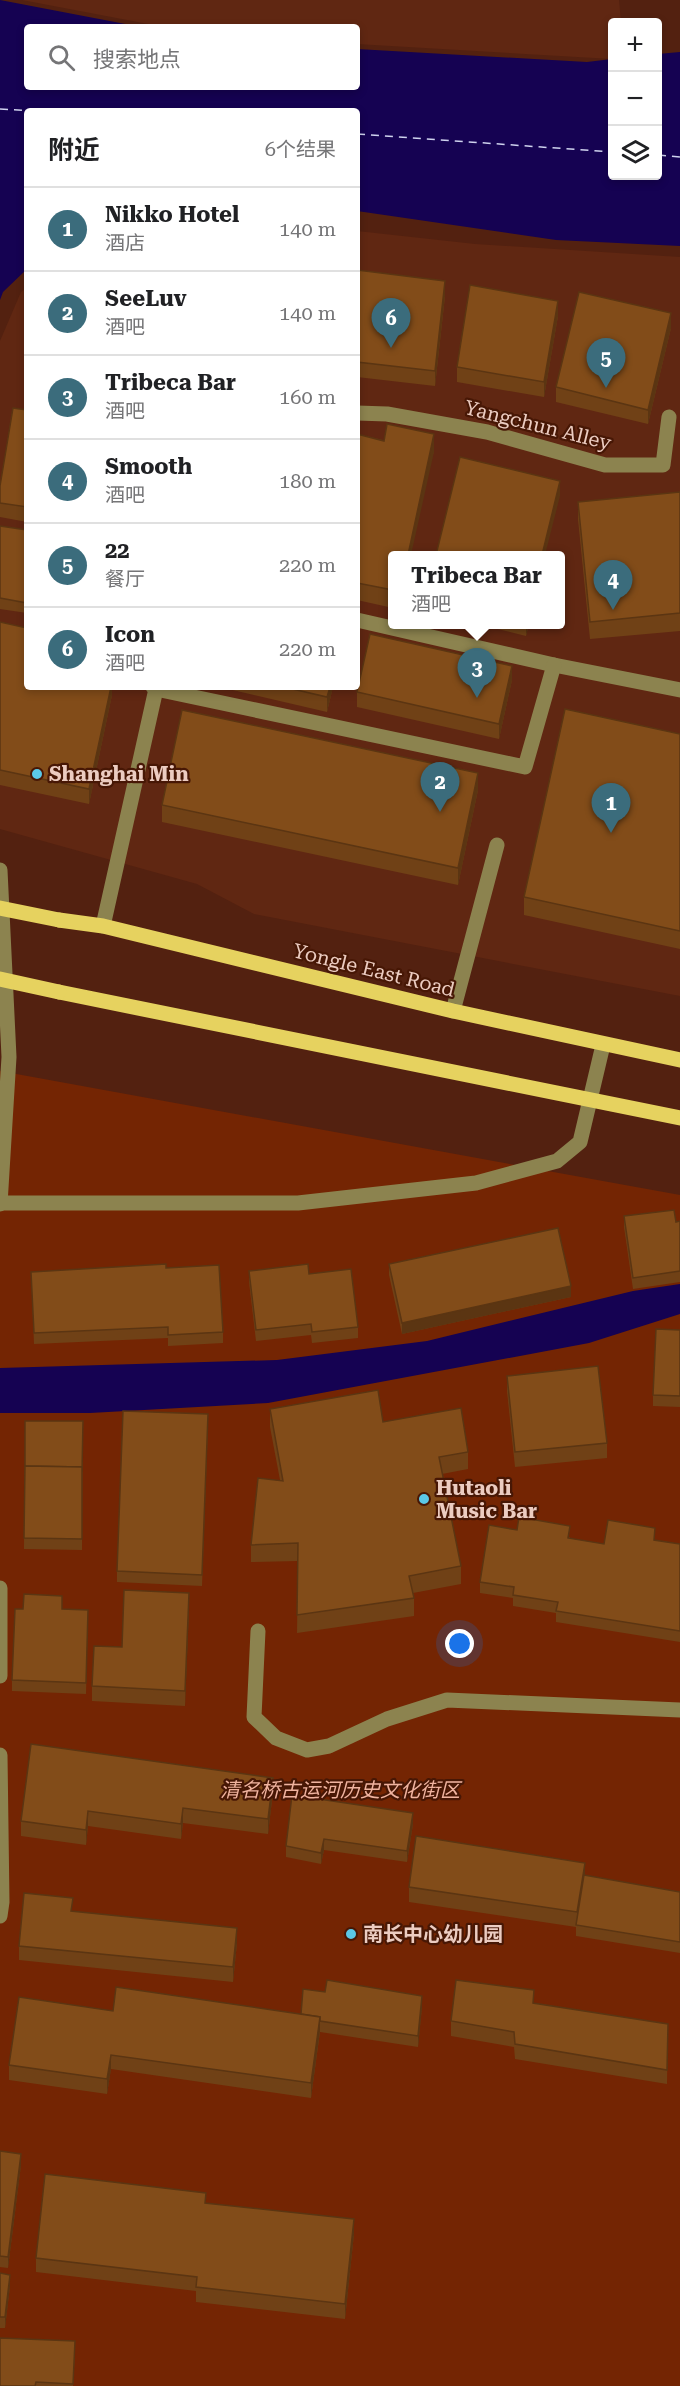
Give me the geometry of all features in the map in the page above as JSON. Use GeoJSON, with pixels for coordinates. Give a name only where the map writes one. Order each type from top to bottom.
{"type":"FeatureCollection","features":[{"type":"Feature","properties":{"kind":"main road","name":"Yongle East Road"},"geometry":{"type":"LineString","coordinates":[[0,908],[103,926],[453,1011],[680,1060]]}},
{"type":"Feature","properties":{"kind":"main road"},"geometry":{"type":"LineString","coordinates":[[0,979],[680,1118]]}},
{"type":"Feature","properties":{"kind":"street","name":"Yangchun Alley"},"geometry":{"type":"LineString","coordinates":[[360,413],[387,414],[487,432],[605,465],[663,465],[669,417]]}},
{"type":"Feature","properties":{"kind":"street"},"geometry":{"type":"LineString","coordinates":[[360,621],[388,627]]}},
{"type":"Feature","properties":{"kind":"street"},"geometry":{"type":"LineString","coordinates":[[396,629],[554,665],[680,690]]}},
{"type":"Feature","properties":{"kind":"street"},"geometry":{"type":"LineString","coordinates":[[164,690],[525,767],[554,665]]}},
{"type":"Feature","properties":{"kind":"street"},"geometry":{"type":"LineString","coordinates":[[103,926],[155,690]]}},
{"type":"Feature","properties":{"kind":"street"},"geometry":{"type":"LineString","coordinates":[[453,1011],[497,845]]}},
{"type":"Feature","properties":{"kind":"street"},"geometry":{"type":"LineString","coordinates":[[0,870],[9,1057],[0,1204],[298,1203],[476,1183],[557,1161],[580,1142],[603,1045]]}},
{"type":"Feature","properties":{"kind":"street"},"geometry":{"type":"LineString","coordinates":[[0,1588],[0,1676]]}},
{"type":"Feature","properties":{"kind":"street"},"geometry":{"type":"LineString","coordinates":[[258,1631],[254,1717],[276,1738],[307,1750],[329,1746],[387,1719],[447,1700],[680,1710]]}},
{"type":"Feature","properties":{"kind":"street"},"geometry":{"type":"LineString","coordinates":[[0,1755],[2,1902],[0,1916]]}},
{"type":"Feature","properties":{"kind":"shaded area"},"geometry":{"type":"Polygon","coordinates":[[[0,0],[125,24],[24,24],[24,90],[360,90],[360,49],[587,62],[608,59],[608,180],[662,180],[662,54],[680,52],[680,246],[556,240],[360,211],[360,108],[24,108],[24,272],[3,292],[0,300],[0,0]]]}},
{"type":"Feature","properties":{"kind":"shaded area"},"geometry":{"type":"Polygon","coordinates":[[[22,0],[619,0],[621,18],[608,18],[608,59],[360,44],[360,24],[148,24],[22,0]]]}},
{"type":"Feature","properties":{"kind":"shaded area"},"geometry":{"type":"Polygon","coordinates":[[[360,231],[475,244],[680,257],[680,996],[254,914],[197,884],[0,829],[0,341],[24,290],[24,690],[360,690],[360,231]]]}},
{"type":"Feature","properties":{"kind":"shaded area"},"geometry":{"type":"Polygon","coordinates":[[[680,1284],[680,1314],[589,1343],[268,1403],[90,1413],[0,1413],[0,1368],[277,1360],[427,1341],[633,1291],[680,1284]]]}},
{"type":"Feature","properties":{"kind":"green space","name":"清名桥古运河历史文化街区"},"geometry":{"type":"Polygon","coordinates":[[[0,1071],[680,1195],[680,2386],[0,2386],[0,1071]]]}},
{"type":"Feature","properties":{"kind":"building"},"geometry":{"type":"Polygon","coordinates":[[[360,270],[445,281],[435,371],[360,362],[360,270]]]}},
{"type":"Feature","properties":{"kind":"building"},"geometry":{"type":"Polygon","coordinates":[[[470,285],[558,301],[544,382],[457,367],[470,285]]]}},
{"type":"Feature","properties":{"kind":"building"},"geometry":{"type":"Polygon","coordinates":[[[579,292],[671,313],[648,410],[556,387],[579,292]]]}},
{"type":"Feature","properties":{"kind":"building"},"geometry":{"type":"Polygon","coordinates":[[[13,408],[24,410],[24,507],[0,503],[0,486],[13,408]]]}},
{"type":"Feature","properties":{"kind":"building"},"geometry":{"type":"Polygon","coordinates":[[[387,424],[434,434],[409,551],[388,551],[388,589],[360,584],[360,435],[384,441],[387,424]]]}},
{"type":"Feature","properties":{"kind":"building"},"geometry":{"type":"Polygon","coordinates":[[[460,457],[560,481],[543,551],[437,551],[460,457]]]}},
{"type":"Feature","properties":{"kind":"building"},"geometry":{"type":"Polygon","coordinates":[[[680,492],[680,613],[590,622],[578,502],[680,492]]]}},
{"type":"Feature","properties":{"kind":"building"},"geometry":{"type":"Polygon","coordinates":[[[0,526],[24,530],[24,602],[0,598],[0,526]]]}},
{"type":"Feature","properties":{"kind":"building"},"geometry":{"type":"Polygon","coordinates":[[[0,622],[24,627],[24,690],[110,690],[89,789],[0,770],[0,622]]]}},
{"type":"Feature","properties":{"kind":"building"},"geometry":{"type":"Polygon","coordinates":[[[370,634],[512,666],[499,724],[357,692],[360,690],[360,679],[370,634]]]}},
{"type":"Feature","properties":{"kind":"building"},"geometry":{"type":"Polygon","coordinates":[[[297,690],[329,690],[327,697],[297,690]]]}},
{"type":"Feature","properties":{"kind":"building"},"geometry":{"type":"Polygon","coordinates":[[[565,709],[680,734],[680,931],[524,897],[565,709]]]}},
{"type":"Feature","properties":{"kind":"building"},"geometry":{"type":"Polygon","coordinates":[[[182,710],[478,773],[458,868],[162,805],[182,710]]]}},
{"type":"Feature","properties":{"kind":"building"},"geometry":{"type":"Polygon","coordinates":[[[674,1210],[676,1222],[680,1221],[680,1271],[633,1278],[624,1216],[674,1210]]]}},
{"type":"Feature","properties":{"kind":"building"},"geometry":{"type":"Polygon","coordinates":[[[558,1228],[571,1286],[402,1323],[389,1264],[558,1228]]]}},
{"type":"Feature","properties":{"kind":"building"},"geometry":{"type":"Polygon","coordinates":[[[166,1264],[166,1268],[219,1265],[223,1332],[168,1335],[168,1327],[34,1333],[31,1272],[166,1264]]]}},
{"type":"Feature","properties":{"kind":"building"},"geometry":{"type":"Polygon","coordinates":[[[308,1264],[309,1274],[351,1269],[358,1327],[312,1332],[311,1324],[256,1330],[249,1271],[308,1264]]]}},
{"type":"Feature","properties":{"kind":"building"},"geometry":{"type":"Polygon","coordinates":[[[656,1329],[680,1330],[680,1396],[653,1395],[656,1329]]]}},
{"type":"Feature","properties":{"kind":"building"},"geometry":{"type":"Polygon","coordinates":[[[598,1366],[607,1443],[515,1452],[507,1376],[598,1366]]]}},
{"type":"Feature","properties":{"kind":"building"},"geometry":{"type":"Polygon","coordinates":[[[378,1390],[383,1422],[461,1408],[468,1452],[439,1457],[461,1566],[409,1576],[414,1598],[297,1615],[298,1543],[251,1545],[258,1478],[283,1481],[270,1409],[378,1390]]]}},
{"type":"Feature","properties":{"kind":"building"},"geometry":{"type":"Polygon","coordinates":[[[123,1411],[208,1414],[202,1575],[117,1571],[123,1411]]]}},
{"type":"Feature","properties":{"kind":"building"},"geometry":{"type":"Polygon","coordinates":[[[25,1421],[83,1421],[82,1472],[82,1467],[25,1466],[25,1421]]]}},
{"type":"Feature","properties":{"kind":"building"},"geometry":{"type":"Polygon","coordinates":[[[25,1466],[82,1467],[82,1539],[24,1538],[25,1466]]]}},
{"type":"Feature","properties":{"kind":"building"},"geometry":{"type":"Polygon","coordinates":[[[519,1517],[570,1526],[568,1538],[604,1544],[608,1520],[655,1528],[654,1540],[680,1544],[680,1631],[556,1611],[558,1602],[513,1595],[514,1587],[480,1582],[489,1525],[517,1530],[519,1517]]]}},
{"type":"Feature","properties":{"kind":"building"},"geometry":{"type":"Polygon","coordinates":[[[124,1590],[189,1593],[185,1691],[92,1686],[94,1646],[122,1647],[124,1590]]]}},
{"type":"Feature","properties":{"kind":"building"},"geometry":{"type":"Polygon","coordinates":[[[24,1594],[62,1596],[62,1609],[88,1610],[86,1683],[12,1680],[15,1609],[23,1609],[24,1594]]]}},
{"type":"Feature","properties":{"kind":"building"},"geometry":{"type":"Polygon","coordinates":[[[31,1744],[273,1778],[268,1819],[183,1808],[181,1824],[88,1811],[86,1830],[21,1821],[31,1744]]]}},
{"type":"Feature","properties":{"kind":"building"},"geometry":{"type":"Polygon","coordinates":[[[292,1795],[413,1813],[407,1851],[324,1839],[321,1853],[286,1846],[292,1795]]]}},
{"type":"Feature","properties":{"kind":"building"},"geometry":{"type":"Polygon","coordinates":[[[416,1836],[585,1863],[577,1912],[409,1887],[416,1836]]]}},
{"type":"Feature","properties":{"kind":"building"},"geometry":{"type":"Polygon","coordinates":[[[584,1875],[680,1892],[680,1942],[576,1925],[584,1875]]]}},
{"type":"Feature","properties":{"kind":"building"},"geometry":{"type":"Polygon","coordinates":[[[24,1893],[73,1898],[71,1911],[237,1928],[233,1967],[19,1946],[24,1893]]]}},
{"type":"Feature","properties":{"kind":"building"},"geometry":{"type":"Polygon","coordinates":[[[327,1980],[422,1996],[418,2036],[320,2021],[320,2017],[301,2014],[303,1989],[325,1992],[327,1980]]]}},
{"type":"Feature","properties":{"kind":"building"},"geometry":{"type":"Polygon","coordinates":[[[456,1980],[534,1990],[533,2003],[668,2024],[667,2070],[515,2044],[514,2032],[451,2021],[456,1980]]]}},
{"type":"Feature","properties":{"kind":"building"},"geometry":{"type":"Polygon","coordinates":[[[116,1987],[320,2017],[311,2083],[111,2055],[107,2079],[9,2065],[19,1997],[113,2011],[116,1987]]]}},
{"type":"Feature","properties":{"kind":"building"},"geometry":{"type":"Polygon","coordinates":[[[0,2151],[21,2154],[8,2257],[0,2256],[0,2151]]]}},
{"type":"Feature","properties":{"kind":"building"},"geometry":{"type":"Polygon","coordinates":[[[45,2174],[206,2193],[205,2203],[354,2219],[345,2304],[196,2287],[197,2277],[36,2258],[45,2174]]]}},
{"type":"Feature","properties":{"kind":"building"},"geometry":{"type":"Polygon","coordinates":[[[0,2273],[10,2275],[5,2317],[0,2317],[0,2273]]]}},
{"type":"Feature","properties":{"kind":"building"},"geometry":{"type":"Polygon","coordinates":[[[0,2338],[75,2341],[73,2384],[36,2382],[35,2386],[0,2386],[0,2338]]]}},
{"type":"Feature","properties":{"kind":"ferry route"},"geometry":{"type":"LineString","coordinates":[[0,109],[24,110]]}},
{"type":"Feature","properties":{"kind":"ferry route"},"geometry":{"type":"LineString","coordinates":[[360,134],[608,152]]}},
{"type":"Feature","properties":{"kind":"ferry route"},"geometry":{"type":"LineString","coordinates":[[662,155],[680,157]]}},
{"type":"Feature","properties":{"kind":"place","name":"Icon"},"geometry":{"type":"Point","coordinates":[391,348]}},
{"type":"Feature","properties":{"kind":"place","name":"22"},"geometry":{"type":"Point","coordinates":[606,388]}},
{"type":"Feature","properties":{"kind":"place","name":"Smooth"},"geometry":{"type":"Point","coordinates":[613,610]}},
{"type":"Feature","properties":{"kind":"place","name":"Tribeca Bar"},"geometry":{"type":"Point","coordinates":[477,698]}},
{"type":"Feature","properties":{"kind":"place","name":"Shanghai Min"},"geometry":{"type":"Point","coordinates":[37,774]}},
{"type":"Feature","properties":{"kind":"place","name":"SeeLuv"},"geometry":{"type":"Point","coordinates":[440,812]}},
{"type":"Feature","properties":{"kind":"place","name":"Nikko Hotel"},"geometry":{"type":"Point","coordinates":[611,833]}},
{"type":"Feature","properties":{"kind":"place","name":"Hutaoli Music Bar"},"geometry":{"type":"Point","coordinates":[424,1499]}},
{"type":"Feature","properties":{"kind":"place","name":"南长中心幼儿园"},"geometry":{"type":"Point","coordinates":[351,1934]}}]}
